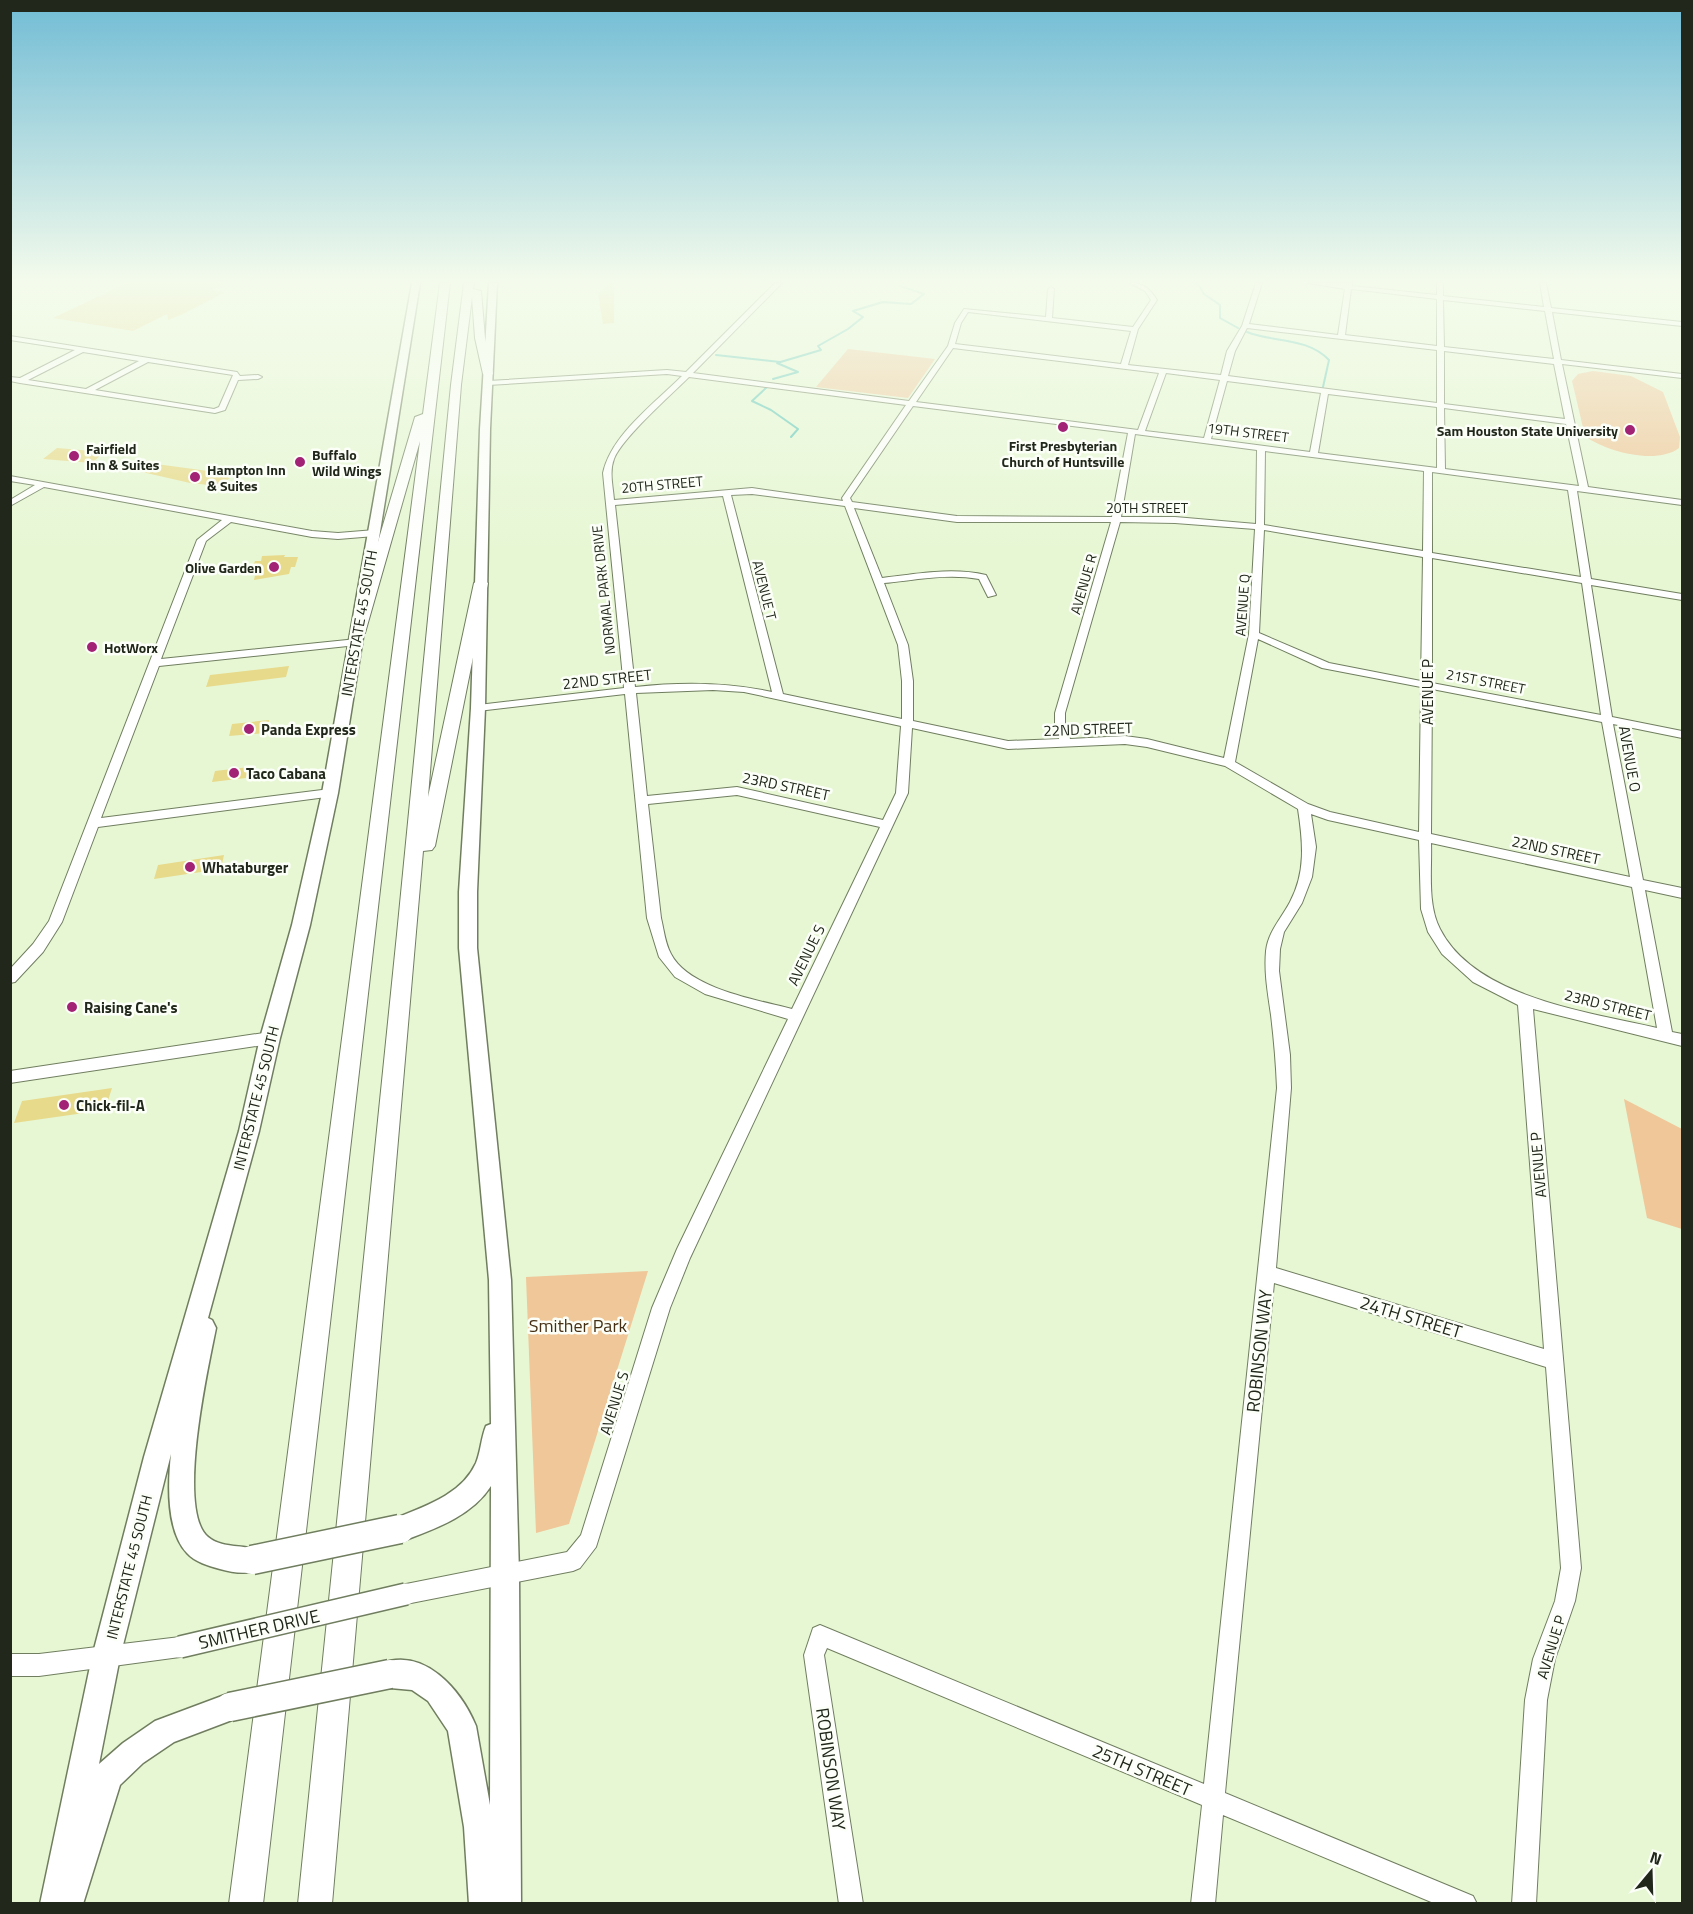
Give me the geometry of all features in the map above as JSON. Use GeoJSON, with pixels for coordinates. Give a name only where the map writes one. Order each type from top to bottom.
{"type":"FeatureCollection","features":[{"type":"Feature","properties":{"kind":"highway"},"geometry":{"type":"LineString","coordinates":[[246,1904],[434,372]]}},
{"type":"Feature","properties":{"kind":"highway"},"geometry":{"type":"LineString","coordinates":[[315,1904],[458,372]]}},
{"type":"Feature","properties":{"kind":"highway"},"geometry":{"type":"LineString","coordinates":[[487,372],[488,379]]}},
{"type":"Feature","properties":{"kind":"highway"},"geometry":{"type":"LineString","coordinates":[[357,638],[414,435],[433,384]]}},
{"type":"Feature","properties":{"kind":"highway"},"geometry":{"type":"LineString","coordinates":[[407,934],[481,584]]}},
{"type":"Feature","properties":{"kind":"main road","name":"INTERSTATE 45 SOUTH"},"geometry":{"type":"LineString","coordinates":[[56,1904],[106,1657],[157,1458],[249,1131],[270,1038],[301,925],[330,794],[401,372]]}},
{"type":"Feature","properties":{"kind":"main road"},"geometry":{"type":"LineString","coordinates":[[488,372],[478,708],[468,892],[468,948],[500,1280],[506,1574],[505,1904]]}},
{"type":"Feature","properties":{"kind":"main road"},"geometry":{"type":"LineString","coordinates":[[219,1237],[183,1453],[182,1512],[194,1542],[220,1558],[252,1560],[399,1529],[449,1510],[469,1496],[485,1475],[494,1452],[502,1372]]}},
{"type":"Feature","properties":{"kind":"main road"},"geometry":{"type":"LineString","coordinates":[[67,1904],[108,1776],[134,1753],[165,1731],[230,1707],[390,1674],[417,1676],[438,1691],[462,1726],[479,1827],[485,1904]]}},
{"type":"Feature","properties":{"kind":"street"},"geometry":{"type":"LineString","coordinates":[[20,381],[37,372]]}},
{"type":"Feature","properties":{"kind":"street"},"geometry":{"type":"LineString","coordinates":[[87,391],[123,372]]}},
{"type":"Feature","properties":{"kind":"street"},"geometry":{"type":"LineString","coordinates":[[10,379],[215,411],[222,408],[236,378],[235,372]]}},
{"type":"Feature","properties":{"kind":"street","name":"19TH STREET"},"geometry":{"type":"LineString","coordinates":[[488,379],[633,372]]}},
{"type":"Feature","properties":{"kind":"street","name":"19TH STREET"},"geometry":{"type":"LineString","coordinates":[[647,372],[686,374],[912,402],[1683,502]]}},
{"type":"Feature","properties":{"kind":"street"},"geometry":{"type":"LineString","coordinates":[[848,504],[846,498],[933,372]]}},
{"type":"Feature","properties":{"kind":"street","name":"AVENUE R"},"geometry":{"type":"LineString","coordinates":[[1066,744],[1060,723],[1060,713],[1116,520],[1137,431],[1162,372]]}},
{"type":"Feature","properties":{"kind":"street"},"geometry":{"type":"LineString","coordinates":[[1175,372],[1569,422]]}},
{"type":"Feature","properties":{"kind":"street"},"geometry":{"type":"LineString","coordinates":[[1207,441],[1225,372]]}},
{"type":"Feature","properties":{"kind":"street"},"geometry":{"type":"LineString","coordinates":[[1440,372],[1441,470]]}},
{"type":"Feature","properties":{"kind":"street"},"geometry":{"type":"LineString","coordinates":[[1560,372],[1584,488]]}},
{"type":"Feature","properties":{"kind":"street"},"geometry":{"type":"LineString","coordinates":[[1650,372],[1683,376]]}},
{"type":"Feature","properties":{"kind":"street","name":"NORMAL PARK DRIVE"},"geometry":{"type":"LineString","coordinates":[[686,374],[613,451],[607,466],[609,503],[654,918],[660,944],[669,961],[687,978],[708,990],[796,1016]]}},
{"type":"Feature","properties":{"kind":"street"},"geometry":{"type":"LineString","coordinates":[[236,378],[258,376]]}},
{"type":"Feature","properties":{"kind":"street"},"geometry":{"type":"LineString","coordinates":[[1314,454],[1325,391]]}},
{"type":"Feature","properties":{"kind":"street","name":"AVENUE Q"},"geometry":{"type":"LineString","coordinates":[[1229,763],[1254,634],[1260,527],[1261,447]]}},
{"type":"Feature","properties":{"kind":"street","name":"AVENUE P"},"geometry":{"type":"LineString","coordinates":[[1428,469],[1425,837],[1427,909],[1433,929],[1447,950],[1478,978],[1525,1002],[1570,1568],[1565,1601],[1544,1659],[1536,1700],[1524,1904]]}},
{"type":"Feature","properties":{"kind":"street"},"geometry":{"type":"LineString","coordinates":[[10,478],[324,536],[375,533]]}},
{"type":"Feature","properties":{"kind":"street"},"geometry":{"type":"LineString","coordinates":[[10,504],[43,484]]}},
{"type":"Feature","properties":{"kind":"street","name":"AVENUE O"},"geometry":{"type":"LineString","coordinates":[[1572,487],[1607,720],[1666,1036]]}},
{"type":"Feature","properties":{"kind":"street","name":"20TH STREET"},"geometry":{"type":"LineString","coordinates":[[609,503],[752,491],[957,519],[1194,520],[1260,527],[1683,597]]}},
{"type":"Feature","properties":{"kind":"street","name":"AVENUE T"},"geometry":{"type":"LineString","coordinates":[[726,492],[778,695]]}},
{"type":"Feature","properties":{"kind":"street","name":"AVENUE S"},"geometry":{"type":"LineString","coordinates":[[506,1574],[573,1561],[589,1540],[661,1308],[902,793],[907,724],[907,662],[903,645],[848,504]]}},
{"type":"Feature","properties":{"kind":"street"},"geometry":{"type":"LineString","coordinates":[[10,978],[38,948],[53,927],[202,540],[229,519]]}},
{"type":"Feature","properties":{"kind":"street"},"geometry":{"type":"LineString","coordinates":[[878,581],[958,573],[972,574],[983,577],[991,595]]}},
{"type":"Feature","properties":{"kind":"street","name":"21ST STREET"},"geometry":{"type":"LineString","coordinates":[[1254,634],[1326,666],[1683,734]]}},
{"type":"Feature","properties":{"kind":"street"},"geometry":{"type":"LineString","coordinates":[[154,663],[357,638]]}},
{"type":"Feature","properties":{"kind":"street","name":"22ND STREET"},"geometry":{"type":"LineString","coordinates":[[478,708],[630,691],[713,687],[778,695],[1008,745],[1125,740],[1147,743],[1229,763],[1304,807],[1328,816],[1683,893]]}},
{"type":"Feature","properties":{"kind":"street","name":"23RD STREET"},"geometry":{"type":"LineString","coordinates":[[642,801],[737,791],[887,825]]}},
{"type":"Feature","properties":{"kind":"street"},"geometry":{"type":"LineString","coordinates":[[93,823],[330,794]]}},
{"type":"Feature","properties":{"kind":"street","name":"ROBINSON WAY"},"geometry":{"type":"LineString","coordinates":[[1203,1904],[1268,1273],[1284,1088],[1283,1055],[1272,971],[1273,949],[1278,931],[1296,903],[1305,878],[1310,847],[1304,807]]}},
{"type":"Feature","properties":{"kind":"street","name":"23RD STREET"},"geometry":{"type":"LineString","coordinates":[[1525,1002],[1683,1040]]}},
{"type":"Feature","properties":{"kind":"street"},"geometry":{"type":"LineString","coordinates":[[10,1077],[270,1038]]}},
{"type":"Feature","properties":{"kind":"street","name":"24TH STREET"},"geometry":{"type":"LineString","coordinates":[[1268,1273],[1554,1361]]}},
{"type":"Feature","properties":{"kind":"street","name":"SMITHER DRIVE"},"geometry":{"type":"LineString","coordinates":[[10,1665],[39,1665],[180,1647],[406,1594],[506,1574]]}},
{"type":"Feature","properties":{"kind":"street","name":"ROBINSON WAY"},"geometry":{"type":"LineString","coordinates":[[820,1635],[814,1655],[851,1904]]}},
{"type":"Feature","properties":{"kind":"street","name":"25TH STREET"},"geometry":{"type":"LineString","coordinates":[[820,1635],[1465,1904]]}},
{"type":"Feature","properties":{"kind":"green space"},"geometry":{"type":"Polygon","coordinates":[[[828,372],[926,372],[908,398],[816,387],[828,372]]]}},
{"type":"Feature","properties":{"kind":"green space"},"geometry":{"type":"Polygon","coordinates":[[[1603,372],[1631,376],[1663,392],[1680,437],[1679,448],[1658,456],[1645,456],[1605,447],[1585,436],[1572,381],[1578,374],[1603,372]]]}},
{"type":"Feature","properties":{"kind":"green space"},"geometry":{"type":"Polygon","coordinates":[[[1624,1099],[1682,1129],[1682,1229],[1647,1218],[1624,1099]]]}},
{"type":"Feature","properties":{"kind":"green space","name":"Smither Park"},"geometry":{"type":"Polygon","coordinates":[[[648,1271],[569,1524],[536,1533],[526,1277],[648,1271]]]}},
{"type":"Feature","properties":{"kind":"building","name":"Fairfield Inn & Suites"},"geometry":{"type":"Polygon","coordinates":[[[57,448],[103,453],[92,463],[43,459],[57,448]]]}},
{"type":"Feature","properties":{"kind":"building","name":"Hampton Inn & Suites"},"geometry":{"type":"Polygon","coordinates":[[[156,464],[208,471],[230,478],[218,486],[190,483],[142,472],[156,464]]]}},
{"type":"Feature","properties":{"kind":"building","name":"Olive Garden"},"geometry":{"type":"Polygon","coordinates":[[[285,555],[284,557],[298,557],[295,567],[291,567],[289,574],[254,580],[255,575],[250,575],[255,561],[261,561],[262,556],[285,555]]]}},
{"type":"Feature","properties":{"kind":"building"},"geometry":{"type":"Polygon","coordinates":[[[289,666],[286,677],[206,687],[210,675],[289,666]]]}},
{"type":"Feature","properties":{"kind":"building","name":"Panda Express"},"geometry":{"type":"Polygon","coordinates":[[[269,720],[267,733],[229,736],[232,724],[269,720]]]}},
{"type":"Feature","properties":{"kind":"building","name":"Taco Cabana"},"geometry":{"type":"Polygon","coordinates":[[[249,767],[246,778],[212,782],[215,771],[249,767]]]}},
{"type":"Feature","properties":{"kind":"building","name":"Whataburger"},"geometry":{"type":"Polygon","coordinates":[[[224,855],[221,869],[154,879],[158,865],[224,855]]]}},
{"type":"Feature","properties":{"kind":"building","name":"Chick-fil-A"},"geometry":{"type":"Polygon","coordinates":[[[112,1088],[105,1110],[14,1123],[22,1101],[112,1088]]]}},
{"type":"Feature","properties":{"kind":"waterway"},"geometry":{"type":"LineString","coordinates":[[773,379],[797,372]]}},
{"type":"Feature","properties":{"kind":"waterway"},"geometry":{"type":"LineString","coordinates":[[1323,387],[1326,372]]}},
{"type":"Feature","properties":{"kind":"waterway"},"geometry":{"type":"LineString","coordinates":[[767,387],[752,401],[771,410],[798,429],[791,437]]}},
{"type":"Feature","properties":{"kind":"place","name":"First Presbyterian Church of Huntsville"},"geometry":{"type":"Point","coordinates":[1063,427]}},
{"type":"Feature","properties":{"kind":"place","name":"Sam Houston State University"},"geometry":{"type":"Point","coordinates":[1630,430]}},
{"type":"Feature","properties":{"kind":"place","name":"Fairfield Inn & Suites"},"geometry":{"type":"Point","coordinates":[74,456]}},
{"type":"Feature","properties":{"kind":"place","name":"Buffalo Wild Wings"},"geometry":{"type":"Point","coordinates":[300,462]}},
{"type":"Feature","properties":{"kind":"place","name":"Hampton Inn & Suites"},"geometry":{"type":"Point","coordinates":[195,477]}},
{"type":"Feature","properties":{"kind":"place","name":"Olive Garden"},"geometry":{"type":"Point","coordinates":[274,567]}},
{"type":"Feature","properties":{"kind":"place","name":"HotWorx"},"geometry":{"type":"Point","coordinates":[92,647]}},
{"type":"Feature","properties":{"kind":"place","name":"Panda Express"},"geometry":{"type":"Point","coordinates":[249,729]}},
{"type":"Feature","properties":{"kind":"place","name":"Taco Cabana"},"geometry":{"type":"Point","coordinates":[234,773]}},
{"type":"Feature","properties":{"kind":"place","name":"Whataburger"},"geometry":{"type":"Point","coordinates":[190,867]}},
{"type":"Feature","properties":{"kind":"place","name":"Raising Cane's"},"geometry":{"type":"Point","coordinates":[72,1007]}},
{"type":"Feature","properties":{"kind":"place","name":"Chick-fil-A"},"geometry":{"type":"Point","coordinates":[64,1105]}}]}
